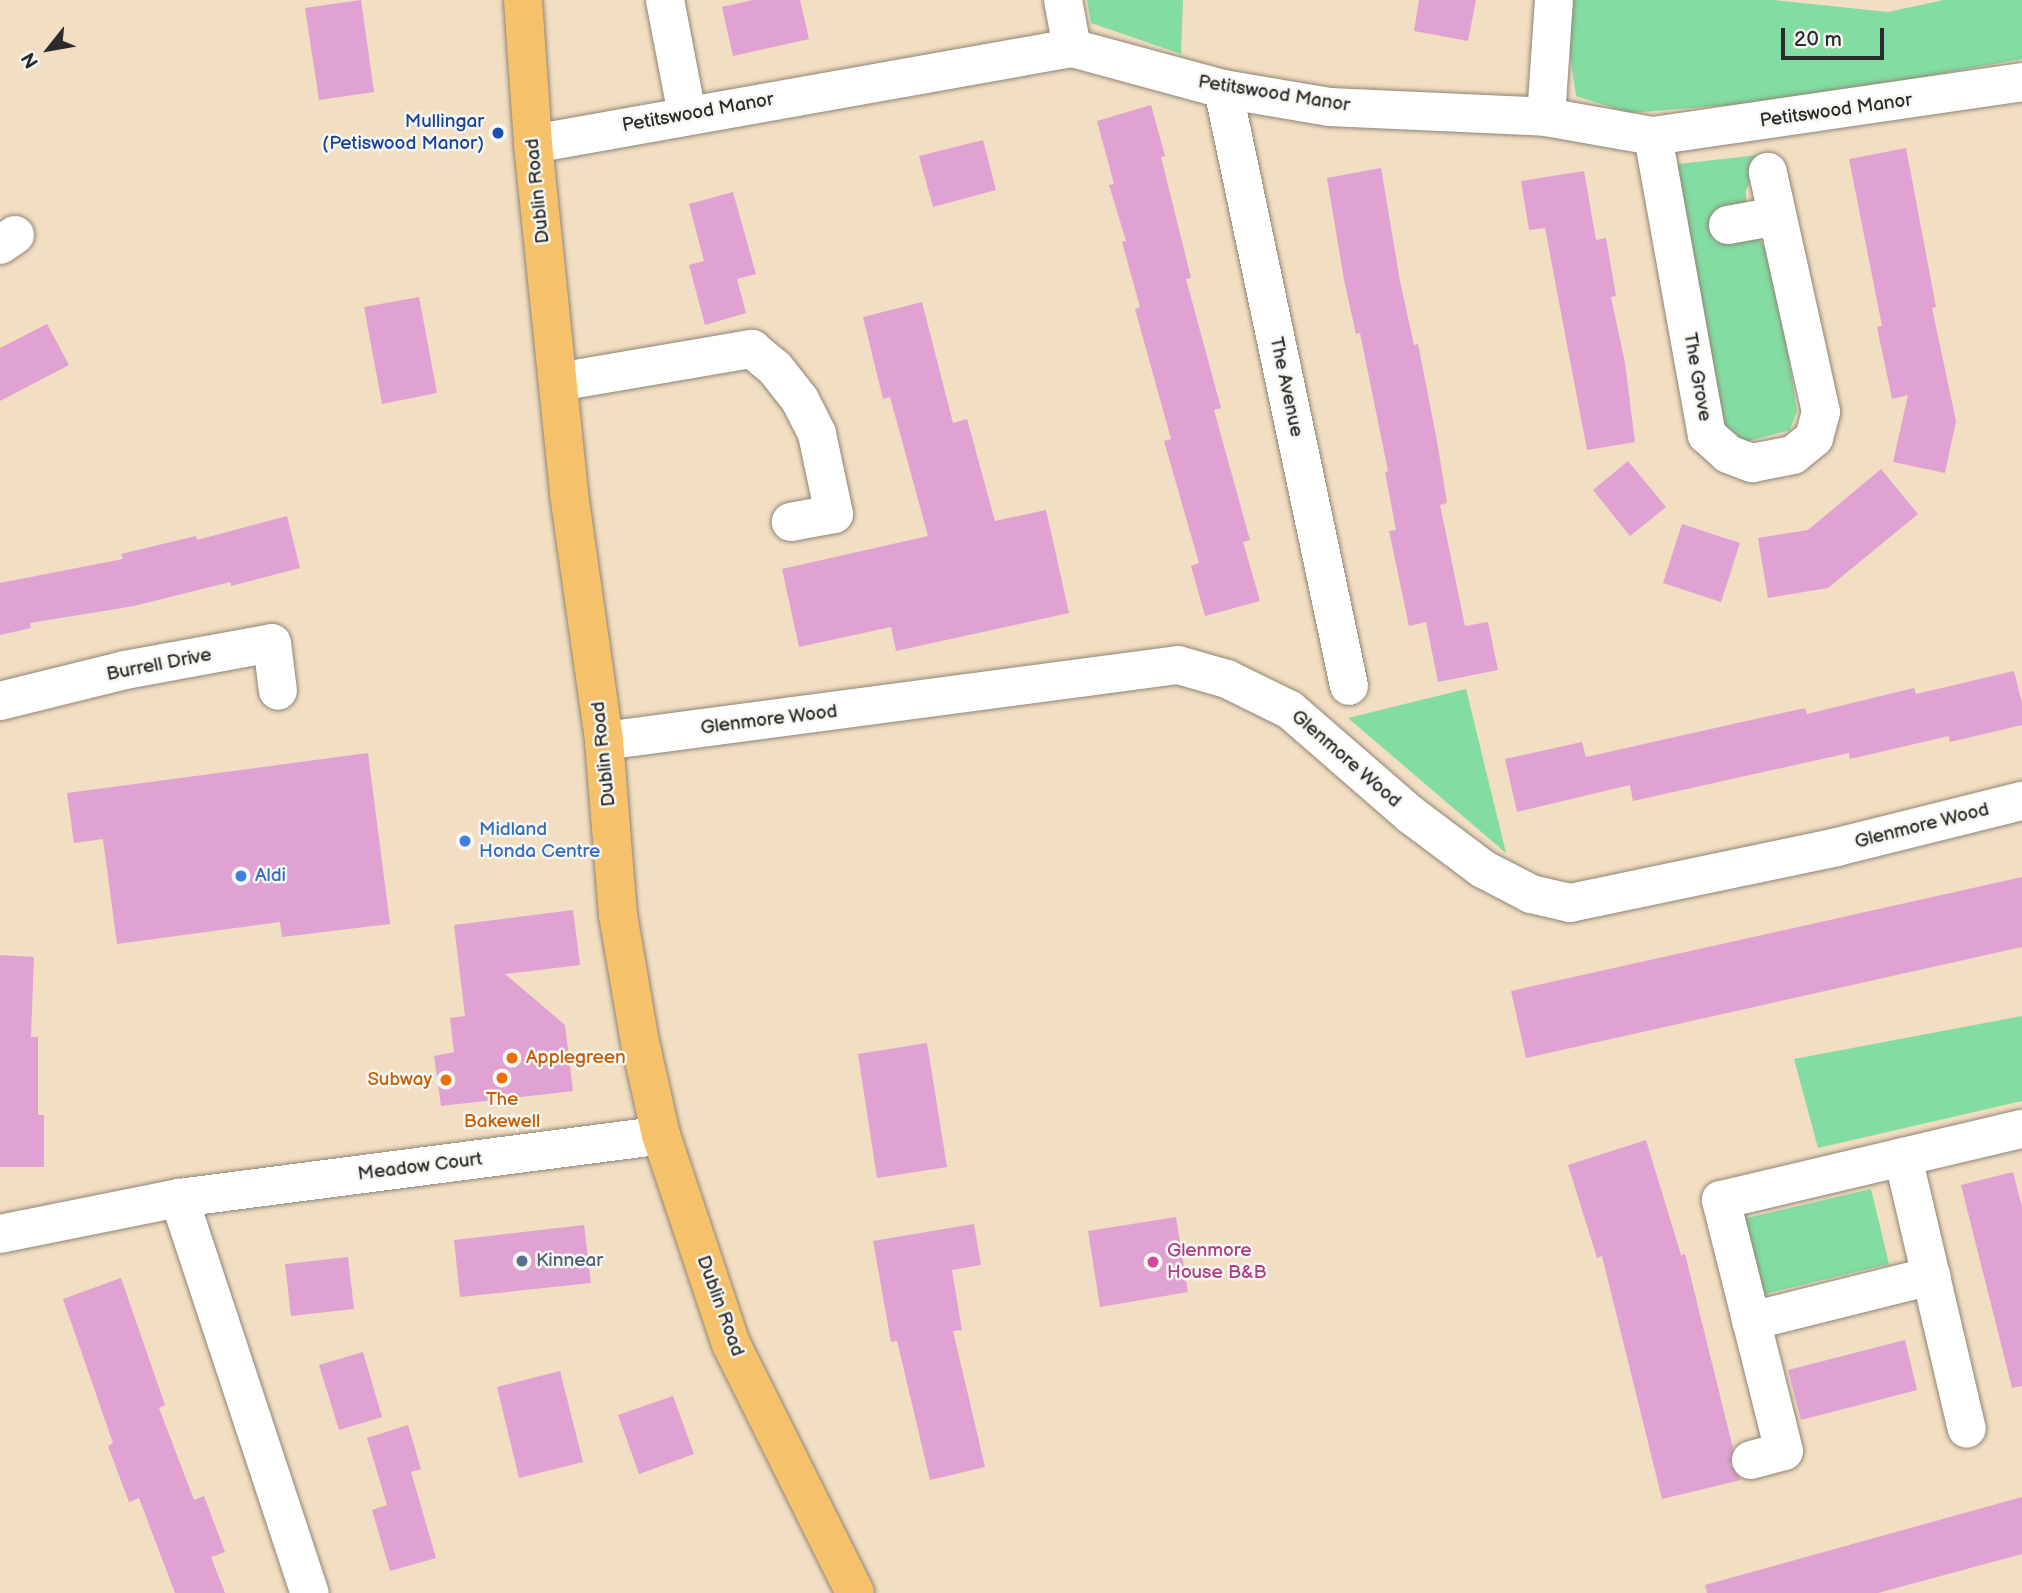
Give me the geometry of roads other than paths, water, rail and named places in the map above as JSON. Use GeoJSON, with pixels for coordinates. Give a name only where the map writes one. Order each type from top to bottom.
{"type":"FeatureCollection","features":[{"type":"Feature","properties":{"kind":"main road","name":"Dublin Road"},"geometry":{"type":"LineString","coordinates":[[523,0],[533,145],[569,494],[604,741],[618,915],[640,1042],[661,1135],[731,1344],[855,1593]]}},
{"type":"Feature","properties":{"kind":"street"},"geometry":{"type":"LineString","coordinates":[[665,0],[687,114]]}},
{"type":"Feature","properties":{"kind":"street"},"geometry":{"type":"LineString","coordinates":[[1063,0],[1072,48]]}},
{"type":"Feature","properties":{"kind":"street"},"geometry":{"type":"LineString","coordinates":[[1546,117],[1554,0]]}},
{"type":"Feature","properties":{"kind":"street","name":"Petitswood Manor"},"geometry":{"type":"LineString","coordinates":[[533,145],[687,114],[1072,48],[1223,89],[1329,107],[1546,117],[1653,136],[2022,82]]}},
{"type":"Feature","properties":{"kind":"street","name":"The Avenue"},"geometry":{"type":"LineString","coordinates":[[1223,89],[1349,686]]}},
{"type":"Feature","properties":{"kind":"street","name":"The Grove"},"geometry":{"type":"LineString","coordinates":[[1653,136],[1707,435],[1728,454],[1752,463],[1793,455],[1814,438],[1821,412],[1768,172]]}},
{"type":"Feature","properties":{"kind":"street"},"geometry":{"type":"LineString","coordinates":[[1728,225],[1777,216]]}},
{"type":"Feature","properties":{"kind":"street"},"geometry":{"type":"LineString","coordinates":[[558,382],[752,349],[775,368],[800,400],[817,434],[834,514],[791,522]]}},
{"type":"Feature","properties":{"kind":"street","name":"Burrell Drive"},"geometry":{"type":"LineString","coordinates":[[0,701],[125,670],[272,643],[278,691]]}},
{"type":"Feature","properties":{"kind":"street","name":"Glenmore Wood"},"geometry":{"type":"LineString","coordinates":[[604,741],[1178,665],[1227,679],[1290,710],[1411,815],[1483,869],[1531,894],[1570,903],[1837,846],[2022,801]]}},
{"type":"Feature","properties":{"kind":"street"},"geometry":{"type":"LineString","coordinates":[[1751,1460],[1784,1451],[1721,1200],[2022,1129]]}},
{"type":"Feature","properties":{"kind":"street","name":"Meadow Court"},"geometry":{"type":"LineString","coordinates":[[0,1234],[178,1198],[661,1135]]}},
{"type":"Feature","properties":{"kind":"street"},"geometry":{"type":"LineString","coordinates":[[1903,1157],[1966,1429]]}},
{"type":"Feature","properties":{"kind":"street"},"geometry":{"type":"LineString","coordinates":[[178,1198],[310,1593]]}},
{"type":"Feature","properties":{"kind":"street"},"geometry":{"type":"LineString","coordinates":[[1751,1321],[1931,1276]]}},
{"type":"Feature","properties":{"kind":"place","name":"Mullingar (Petiswood Manor)"},"geometry":{"type":"Point","coordinates":[498,133]}},
{"type":"Feature","properties":{"kind":"place","name":"Midland Honda Centre"},"geometry":{"type":"Point","coordinates":[465,841]}},
{"type":"Feature","properties":{"kind":"place","name":"Aldi"},"geometry":{"type":"Point","coordinates":[241,876]}},
{"type":"Feature","properties":{"kind":"place","name":"Applegreen"},"geometry":{"type":"Point","coordinates":[512,1058]}},
{"type":"Feature","properties":{"kind":"place","name":"The Bakewell"},"geometry":{"type":"Point","coordinates":[502,1078]}},
{"type":"Feature","properties":{"kind":"place","name":"Subway"},"geometry":{"type":"Point","coordinates":[446,1080]}},
{"type":"Feature","properties":{"kind":"place","name":"Kinnear"},"geometry":{"type":"Point","coordinates":[522,1261]}},
{"type":"Feature","properties":{"kind":"place","name":"Glenmore House B&B"},"geometry":{"type":"Point","coordinates":[1153,1262]}}]}
